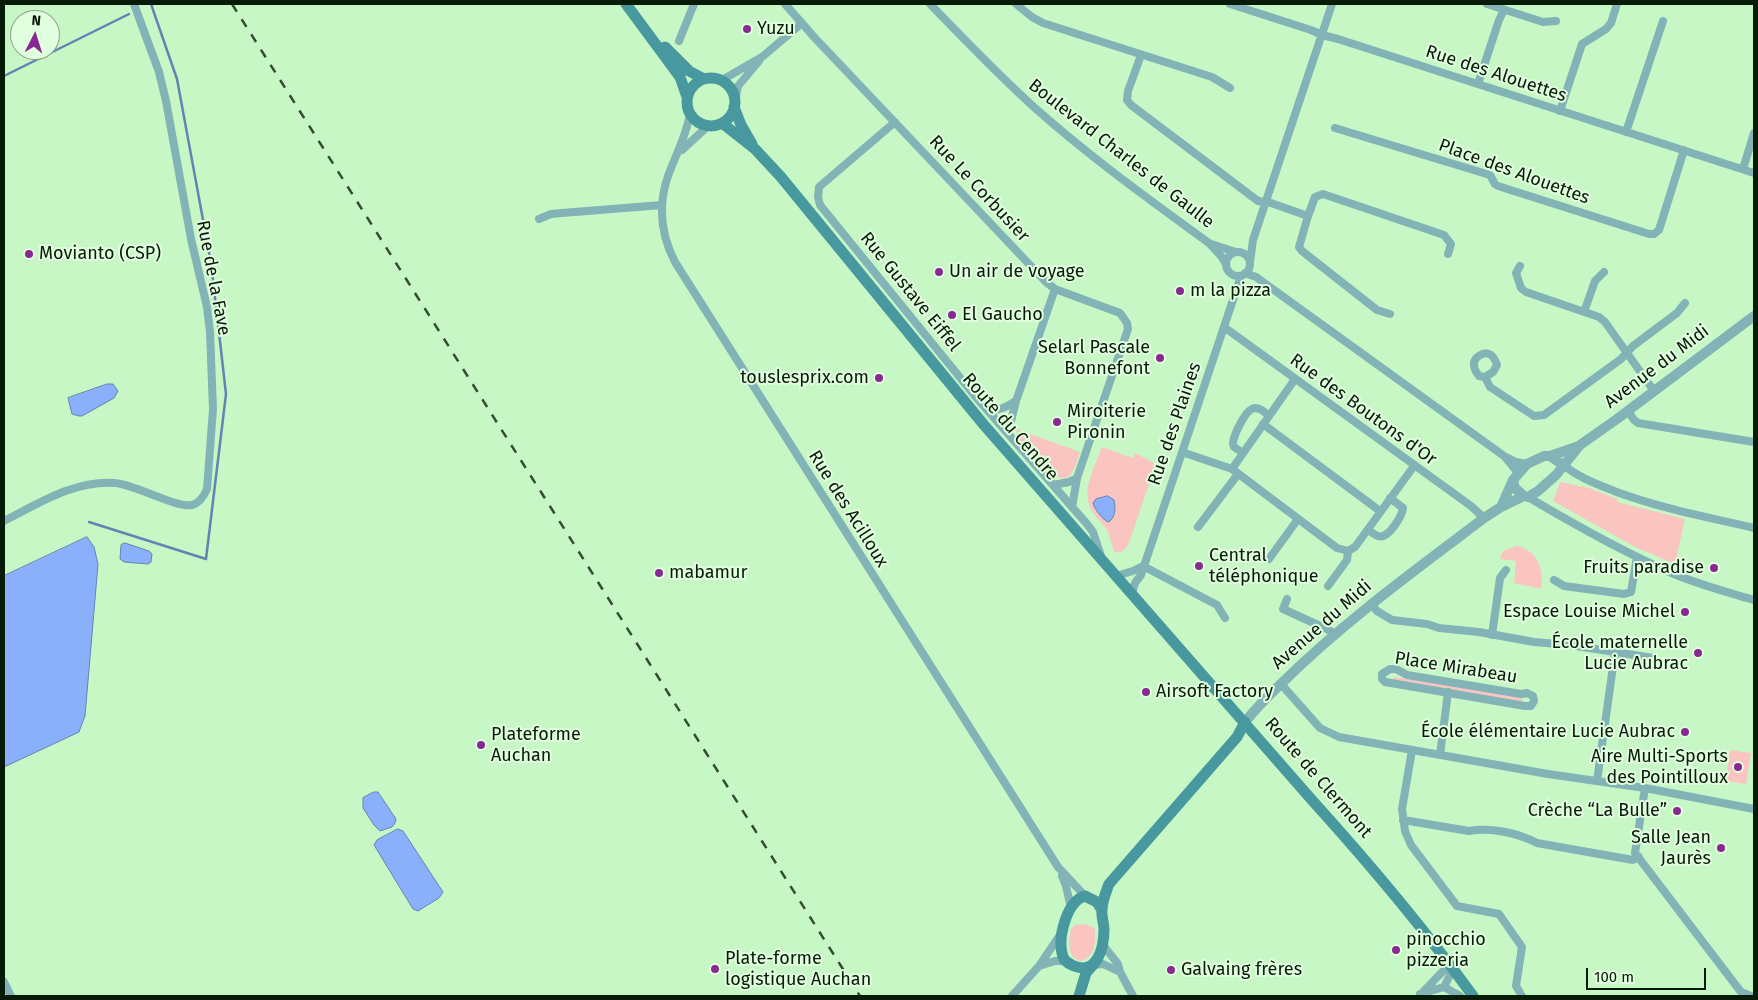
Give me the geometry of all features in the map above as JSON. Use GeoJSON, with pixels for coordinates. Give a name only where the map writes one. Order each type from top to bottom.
{"type":"FeatureCollection","features":[{"type":"Feature","properties":{"kind":"main road"},"geometry":{"type":"LineString","coordinates":[[626,4],[680,77],[687,97],[690,114],[700,123],[709,125],[722,123],[728,118],[734,104],[731,89],[722,80],[713,78],[704,79],[693,86],[687,97]]}},
{"type":"Feature","properties":{"kind":"main road"},"geometry":{"type":"LineString","coordinates":[[642,26],[689,71],[704,79]]}},
{"type":"Feature","properties":{"kind":"main road","name":"Route du Cendre"},"geometry":{"type":"LineString","coordinates":[[734,104],[741,125],[755,149]]}},
{"type":"Feature","properties":{"kind":"main road","name":"Route du Cendre"},"geometry":{"type":"LineString","coordinates":[[722,123],[755,149],[781,177],[939,371],[1245,722]]}},
{"type":"Feature","properties":{"kind":"main road","name":"Route de Clermont"},"geometry":{"type":"LineString","coordinates":[[1245,722],[1364,858],[1449,970],[1473,996]]}},
{"type":"Feature","properties":{"kind":"main road","name":"Avenue du Midi"},"geometry":{"type":"LineString","coordinates":[[1085,896],[1109,884],[1236,737],[1245,722]]}},
{"type":"Feature","properties":{"kind":"main road","name":"Avenue du Midi"},"geometry":{"type":"LineString","coordinates":[[1102,910],[1109,884]]}},
{"type":"Feature","properties":{"kind":"main road"},"geometry":{"type":"LineString","coordinates":[[1075,996],[1076,980],[1061,949],[1062,932],[1066,917],[1071,908],[1078,900],[1085,896],[1097,902],[1102,910],[1104,927],[1100,952],[1086,973],[1079,996]]}},
{"type":"Feature","properties":{"kind":"main road"},"geometry":{"type":"LineString","coordinates":[[1067,962],[1078,968],[1093,965]]}},
{"type":"Feature","properties":{"kind":"main road","name":"Route de Clermont"},"geometry":{"type":"LineString","coordinates":[[1449,970],[1465,996]]}},
{"type":"Feature","properties":{"kind":"street","name":"Rue de la Fave"},"geometry":{"type":"LineString","coordinates":[[4,522],[55,495],[90,484],[114,483],[135,487],[182,505],[194,505],[202,498],[206,489],[213,409],[210,332],[207,307],[191,239],[166,101],[159,72],[134,4]]}},
{"type":"Feature","properties":{"kind":"street"},"geometry":{"type":"LineString","coordinates":[[679,41],[694,4]]}},
{"type":"Feature","properties":{"kind":"street","name":"Rue Le Corbusier"},"geometry":{"type":"LineString","coordinates":[[785,4],[1046,282],[1055,289]]}},
{"type":"Feature","properties":{"kind":"street","name":"Boulevard Charles de Gaulle"},"geometry":{"type":"LineString","coordinates":[[930,4],[1004,80],[1063,132],[1209,243],[1222,256],[1227,268]]}},
{"type":"Feature","properties":{"kind":"street"},"geometry":{"type":"LineString","coordinates":[[1016,4],[1043,23],[1212,77],[1230,88]]}},
{"type":"Feature","properties":{"kind":"street","name":"Rue des Alouettes"},"geometry":{"type":"LineString","coordinates":[[1230,4],[1754,172]]}},
{"type":"Feature","properties":{"kind":"street","name":"Rue des Plaines"},"geometry":{"type":"LineString","coordinates":[[1132,593],[1135,583],[1141,575],[1235,292],[1246,270],[1253,240],[1332,4]]}},
{"type":"Feature","properties":{"kind":"street"},"geometry":{"type":"LineString","coordinates":[[1487,4],[1543,22],[1556,21]]}},
{"type":"Feature","properties":{"kind":"street"},"geometry":{"type":"LineString","coordinates":[[1560,111],[1582,44],[1611,23],[1617,4]]}},
{"type":"Feature","properties":{"kind":"street"},"geometry":{"type":"LineString","coordinates":[[1478,84],[1504,10]]}},
{"type":"Feature","properties":{"kind":"street"},"geometry":{"type":"LineString","coordinates":[[1626,132],[1663,21]]}},
{"type":"Feature","properties":{"kind":"street"},"geometry":{"type":"LineString","coordinates":[[734,104],[738,86],[762,57],[802,23]]}},
{"type":"Feature","properties":{"kind":"street"},"geometry":{"type":"LineString","coordinates":[[1141,55],[1128,91],[1127,100],[1131,105],[1258,201],[1266,201],[1308,216]]}},
{"type":"Feature","properties":{"kind":"street"},"geometry":{"type":"LineString","coordinates":[[722,80],[762,57]]}},
{"type":"Feature","properties":{"kind":"street","name":"Rue des Acilloux"},"geometry":{"type":"LineString","coordinates":[[690,114],[687,131],[668,177],[662,205],[662,223],[666,242],[675,262],[1058,867],[1066,886],[1071,908]]}},
{"type":"Feature","properties":{"kind":"street","name":"Rue Gustave Eiffel"},"geometry":{"type":"LineString","coordinates":[[895,122],[819,187],[818,197],[820,205],[988,410],[1093,532],[1102,560]]}},
{"type":"Feature","properties":{"kind":"street","name":"Rue des Acilloux"},"geometry":{"type":"LineString","coordinates":[[679,153],[695,136],[709,125]]}},
{"type":"Feature","properties":{"kind":"street","name":"Place des Alouettes"},"geometry":{"type":"LineString","coordinates":[[1335,128],[1490,176],[1498,186],[1649,234],[1654,234],[1659,230],[1684,150]]}},
{"type":"Feature","properties":{"kind":"street"},"geometry":{"type":"LineString","coordinates":[[1743,168],[1754,133]]}},
{"type":"Feature","properties":{"kind":"street"},"geometry":{"type":"LineString","coordinates":[[1390,314],[1377,310],[1302,252],[1299,247],[1315,197],[1323,194],[1444,235],[1451,244],[1448,254]]}},
{"type":"Feature","properties":{"kind":"street"},"geometry":{"type":"LineString","coordinates":[[539,219],[562,212],[662,205]]}},
{"type":"Feature","properties":{"kind":"street"},"geometry":{"type":"LineString","coordinates":[[1235,292],[1227,268],[1230,254],[1237,252],[1253,240]]}},
{"type":"Feature","properties":{"kind":"street","name":"Boulevard Charles de Gaulle"},"geometry":{"type":"LineString","coordinates":[[1209,243],[1237,252]]}},
{"type":"Feature","properties":{"kind":"street"},"geometry":{"type":"LineString","coordinates":[[1237,252],[1245,254],[1246,270]]}},
{"type":"Feature","properties":{"kind":"street"},"geometry":{"type":"LineString","coordinates":[[1520,266],[1516,273],[1521,288],[1526,292],[1599,317],[1605,322],[1654,390]]}},
{"type":"Feature","properties":{"kind":"street"},"geometry":{"type":"LineString","coordinates":[[1227,268],[1236,276],[1246,270]]}},
{"type":"Feature","properties":{"kind":"street"},"geometry":{"type":"LineString","coordinates":[[1246,270],[1504,456],[1516,462],[1527,464]]}},
{"type":"Feature","properties":{"kind":"street"},"geometry":{"type":"LineString","coordinates":[[1584,312],[1595,281],[1604,272]]}},
{"type":"Feature","properties":{"kind":"street"},"geometry":{"type":"LineString","coordinates":[[1008,433],[1016,401],[1055,289],[1120,313],[1127,323],[1128,329],[1078,478],[1072,507]]}},
{"type":"Feature","properties":{"kind":"street"},"geometry":{"type":"LineString","coordinates":[[1485,377],[1490,387],[1534,416],[1544,415],[1621,359],[1627,352],[1677,313],[1685,303]]}},
{"type":"Feature","properties":{"kind":"street","name":"Avenue du Midi"},"geometry":{"type":"LineString","coordinates":[[1245,722],[1281,684],[1371,604],[1484,518],[1501,507],[1538,491],[1580,445],[1754,316]]}},
{"type":"Feature","properties":{"kind":"street","name":"Rue des Boutons d'Or"},"geometry":{"type":"LineString","coordinates":[[1224,327],[1471,506],[1484,518]]}},
{"type":"Feature","properties":{"kind":"street"},"geometry":{"type":"LineString","coordinates":[[1198,527],[1235,472],[1243,453],[1295,379]]}},
{"type":"Feature","properties":{"kind":"street"},"geometry":{"type":"LineString","coordinates":[[988,410],[997,411],[1006,408],[1016,401]]}},
{"type":"Feature","properties":{"kind":"street"},"geometry":{"type":"LineString","coordinates":[[1243,453],[1234,447],[1233,444],[1237,429],[1246,416],[1251,409],[1255,408],[1269,416]]}},
{"type":"Feature","properties":{"kind":"street"},"geometry":{"type":"LineString","coordinates":[[1628,410],[1638,423],[1754,442]]}},
{"type":"Feature","properties":{"kind":"street"},"geometry":{"type":"LineString","coordinates":[[1263,424],[1380,511]]}},
{"type":"Feature","properties":{"kind":"street","name":"Avenue du Midi"},"geometry":{"type":"LineString","coordinates":[[1527,464],[1539,457],[1550,456],[1580,445]]}},
{"type":"Feature","properties":{"kind":"street"},"geometry":{"type":"LineString","coordinates":[[1182,452],[1235,472],[1337,548],[1348,551],[1355,547],[1414,466]]}},
{"type":"Feature","properties":{"kind":"street"},"geometry":{"type":"LineString","coordinates":[[1504,456],[1516,476],[1515,488],[1571,523],[1675,574],[1754,600]]}},
{"type":"Feature","properties":{"kind":"street"},"geometry":{"type":"LineString","coordinates":[[1550,456],[1581,478],[1629,496],[1677,510],[1754,528]]}},
{"type":"Feature","properties":{"kind":"street"},"geometry":{"type":"LineString","coordinates":[[1501,507],[1516,476],[1527,464]]}},
{"type":"Feature","properties":{"kind":"street"},"geometry":{"type":"LineString","coordinates":[[1054,486],[1078,478]]}},
{"type":"Feature","properties":{"kind":"street"},"geometry":{"type":"LineString","coordinates":[[1368,529],[1383,537],[1389,533],[1402,514],[1403,508],[1390,498]]}},
{"type":"Feature","properties":{"kind":"street"},"geometry":{"type":"LineString","coordinates":[[1269,559],[1298,519]]}},
{"type":"Feature","properties":{"kind":"street"},"geometry":{"type":"LineString","coordinates":[[1328,586],[1346,560],[1348,551]]}},
{"type":"Feature","properties":{"kind":"street"},"geometry":{"type":"LineString","coordinates":[[1554,580],[1564,586],[1624,594],[1630,592],[1637,557]]}},
{"type":"Feature","properties":{"kind":"street"},"geometry":{"type":"LineString","coordinates":[[1116,576],[1143,566],[1216,605],[1225,618]]}},
{"type":"Feature","properties":{"kind":"street"},"geometry":{"type":"LineString","coordinates":[[1492,635],[1500,578],[1506,570]]}},
{"type":"Feature","properties":{"kind":"street"},"geometry":{"type":"LineString","coordinates":[[1287,599],[1283,609],[1327,628],[1335,634]]}},
{"type":"Feature","properties":{"kind":"street"},"geometry":{"type":"LineString","coordinates":[[1371,604],[1377,611],[1392,620],[1653,658]]}},
{"type":"Feature","properties":{"kind":"street"},"geometry":{"type":"LineString","coordinates":[[1597,781],[1615,652]]}},
{"type":"Feature","properties":{"kind":"street","name":"Place Mirabeau"},"geometry":{"type":"LineString","coordinates":[[1394,669],[1407,675],[1521,694],[1528,693],[1533,696],[1534,701],[1528,707],[1448,692],[1385,682],[1382,679],[1382,674],[1394,669]]}},
{"type":"Feature","properties":{"kind":"street"},"geometry":{"type":"LineString","coordinates":[[1281,684],[1323,731],[1340,737],[1645,788],[1754,810]]}},
{"type":"Feature","properties":{"kind":"street","name":"Place Mirabeau"},"geometry":{"type":"LineString","coordinates":[[1440,755],[1448,692]]}},
{"type":"Feature","properties":{"kind":"street"},"geometry":{"type":"LineString","coordinates":[[1412,750],[1402,810],[1405,831],[1411,845],[1457,906],[1498,914],[1520,942],[1522,952],[1516,986],[1522,996]]}},
{"type":"Feature","properties":{"kind":"street"},"geometry":{"type":"LineString","coordinates":[[1645,788],[1635,853],[1741,992],[1751,996]]}},
{"type":"Feature","properties":{"kind":"street"},"geometry":{"type":"LineString","coordinates":[[1403,820],[1469,831],[1479,829],[1523,836],[1537,843],[1633,860],[1639,857]]}},
{"type":"Feature","properties":{"kind":"street","name":"Rue des Acilloux"},"geometry":{"type":"LineString","coordinates":[[1058,867],[1085,896]]}},
{"type":"Feature","properties":{"kind":"street"},"geometry":{"type":"LineString","coordinates":[[1012,996],[1039,966],[1062,932]]}},
{"type":"Feature","properties":{"kind":"street"},"geometry":{"type":"LineString","coordinates":[[1102,944],[1118,964],[1120,972],[1133,996]]}},
{"type":"Feature","properties":{"kind":"street"},"geometry":{"type":"LineString","coordinates":[[1039,966],[1055,961],[1067,962]]}},
{"type":"Feature","properties":{"kind":"street"},"geometry":{"type":"LineString","coordinates":[[1093,965],[1103,964],[1120,972]]}},
{"type":"Feature","properties":{"kind":"street"},"geometry":{"type":"LineString","coordinates":[[1444,987],[1449,970]]}},
{"type":"Feature","properties":{"kind":"street"},"geometry":{"type":"LineString","coordinates":[[1419,995],[1449,970]]}},
{"type":"Feature","properties":{"kind":"street"},"geometry":{"type":"LineString","coordinates":[[4,982],[11,996]]}},
{"type":"Feature","properties":{"kind":"street"},"geometry":{"type":"LineString","coordinates":[[1419,995],[1444,987],[1460,996]]}},
{"type":"Feature","properties":{"kind":"shaded area"},"geometry":{"type":"Polygon","coordinates":[[[1016,429],[1080,452],[1071,474],[1063,478],[1050,474],[1018,438],[1016,429]]]}},
{"type":"Feature","properties":{"kind":"shaded area"},"geometry":{"type":"Polygon","coordinates":[[[1102,447],[1133,458],[1135,453],[1153,462],[1155,466],[1130,540],[1121,552],[1115,552],[1107,530],[1094,514],[1089,504],[1088,487],[1102,447]]]}},
{"type":"Feature","properties":{"kind":"shaded area"},"geometry":{"type":"Polygon","coordinates":[[[1560,482],[1589,488],[1617,499],[1617,502],[1685,519],[1675,564],[1635,547],[1553,501],[1560,482]]]}},
{"type":"Feature","properties":{"kind":"shaded area"},"geometry":{"type":"Polygon","coordinates":[[[1517,546],[1530,552],[1538,562],[1542,582],[1541,589],[1514,583],[1516,561],[1500,559],[1503,551],[1517,546]]]}},
{"type":"Feature","properties":{"kind":"shaded area"},"geometry":{"type":"Polygon","coordinates":[[[1394,677],[1522,697],[1522,700],[1521,702],[1393,680],[1394,677]]]}},
{"type":"Feature","properties":{"kind":"shaded area","name":"Aire Multi-Sports des Pointilloux"},"geometry":{"type":"Polygon","coordinates":[[[1730,750],[1751,753],[1746,784],[1726,781],[1730,750]]]}},
{"type":"Feature","properties":{"kind":"shaded area"},"geometry":{"type":"Polygon","coordinates":[[[1085,924],[1095,928],[1095,943],[1092,953],[1080,961],[1072,956],[1070,952],[1071,929],[1075,925],[1085,924]]]}},
{"type":"Feature","properties":{"kind":"water"},"geometry":{"type":"Polygon","coordinates":[[[107,384],[113,384],[118,391],[114,398],[82,416],[72,414],[68,398],[107,384]]]}},
{"type":"Feature","properties":{"kind":"water"},"geometry":{"type":"Polygon","coordinates":[[[1108,496],[1114,500],[1115,507],[1114,515],[1109,522],[1099,514],[1093,503],[1096,499],[1108,496]]]}},
{"type":"Feature","properties":{"kind":"water"},"geometry":{"type":"Polygon","coordinates":[[[87,537],[94,547],[98,564],[85,716],[79,732],[4,767],[4,576],[87,537]]]}},
{"type":"Feature","properties":{"kind":"water"},"geometry":{"type":"Polygon","coordinates":[[[125,543],[149,551],[152,554],[151,562],[148,564],[124,562],[120,559],[121,545],[125,543]]]}},
{"type":"Feature","properties":{"kind":"water"},"geometry":{"type":"Polygon","coordinates":[[[378,792],[396,819],[392,827],[380,831],[363,808],[363,798],[378,792]]]}},
{"type":"Feature","properties":{"kind":"water"},"geometry":{"type":"Polygon","coordinates":[[[398,829],[403,831],[443,892],[439,898],[418,911],[413,909],[374,845],[377,840],[398,829]]]}},
{"type":"Feature","properties":{"kind":"waterway"},"geometry":{"type":"LineString","coordinates":[[89,522],[206,559],[226,394],[211,263],[177,79],[151,4]]}},
{"type":"Feature","properties":{"kind":"waterway"},"geometry":{"type":"LineString","coordinates":[[4,76],[129,14]]}},
{"type":"Feature","properties":{"kind":"railway"},"geometry":{"type":"LineString","coordinates":[[232,4],[860,996]]}},
{"type":"Feature","properties":{"kind":"place","name":"Yuzu"},"geometry":{"type":"Point","coordinates":[747,29]}},
{"type":"Feature","properties":{"kind":"place","name":"Movianto (CSP)"},"geometry":{"type":"Point","coordinates":[29,254]}},
{"type":"Feature","properties":{"kind":"place","name":"Un air de voyage"},"geometry":{"type":"Point","coordinates":[939,272]}},
{"type":"Feature","properties":{"kind":"place","name":"m la pizza"},"geometry":{"type":"Point","coordinates":[1180,291]}},
{"type":"Feature","properties":{"kind":"place","name":"El Gaucho"},"geometry":{"type":"Point","coordinates":[952,315]}},
{"type":"Feature","properties":{"kind":"place","name":"Selarl Pascale Bonnefont"},"geometry":{"type":"Point","coordinates":[1160,358]}},
{"type":"Feature","properties":{"kind":"place","name":"touslesprix.com"},"geometry":{"type":"Point","coordinates":[879,378]}},
{"type":"Feature","properties":{"kind":"place","name":"Miroiterie Pironin"},"geometry":{"type":"Point","coordinates":[1057,422]}},
{"type":"Feature","properties":{"kind":"place","name":"Central téléphonique"},"geometry":{"type":"Point","coordinates":[1199,566]}},
{"type":"Feature","properties":{"kind":"place","name":"Fruits paradise"},"geometry":{"type":"Point","coordinates":[1714,568]}},
{"type":"Feature","properties":{"kind":"place","name":"mabamur"},"geometry":{"type":"Point","coordinates":[659,573]}},
{"type":"Feature","properties":{"kind":"place","name":"Espace Louise Michel"},"geometry":{"type":"Point","coordinates":[1685,612]}},
{"type":"Feature","properties":{"kind":"place","name":"École maternelle Lucie Aubrac"},"geometry":{"type":"Point","coordinates":[1698,653]}},
{"type":"Feature","properties":{"kind":"place","name":"Airsoft Factory"},"geometry":{"type":"Point","coordinates":[1146,692]}},
{"type":"Feature","properties":{"kind":"place","name":"École élémentaire Lucie Aubrac"},"geometry":{"type":"Point","coordinates":[1685,732]}},
{"type":"Feature","properties":{"kind":"place","name":"Plateforme Auchan"},"geometry":{"type":"Point","coordinates":[481,745]}},
{"type":"Feature","properties":{"kind":"place","name":"Aire Multi-Sports des Pointilloux"},"geometry":{"type":"Point","coordinates":[1738,767]}},
{"type":"Feature","properties":{"kind":"place","name":"Crèche “La Bulle”"},"geometry":{"type":"Point","coordinates":[1677,811]}},
{"type":"Feature","properties":{"kind":"place","name":"Salle Jean Jaurès"},"geometry":{"type":"Point","coordinates":[1721,848]}},
{"type":"Feature","properties":{"kind":"place","name":"pinocchio pizzeria"},"geometry":{"type":"Point","coordinates":[1396,950]}},
{"type":"Feature","properties":{"kind":"place","name":"Plate-forme logistique Auchan"},"geometry":{"type":"Point","coordinates":[715,969]}},
{"type":"Feature","properties":{"kind":"place","name":"Galvaing frères"},"geometry":{"type":"Point","coordinates":[1171,970]}}]}
